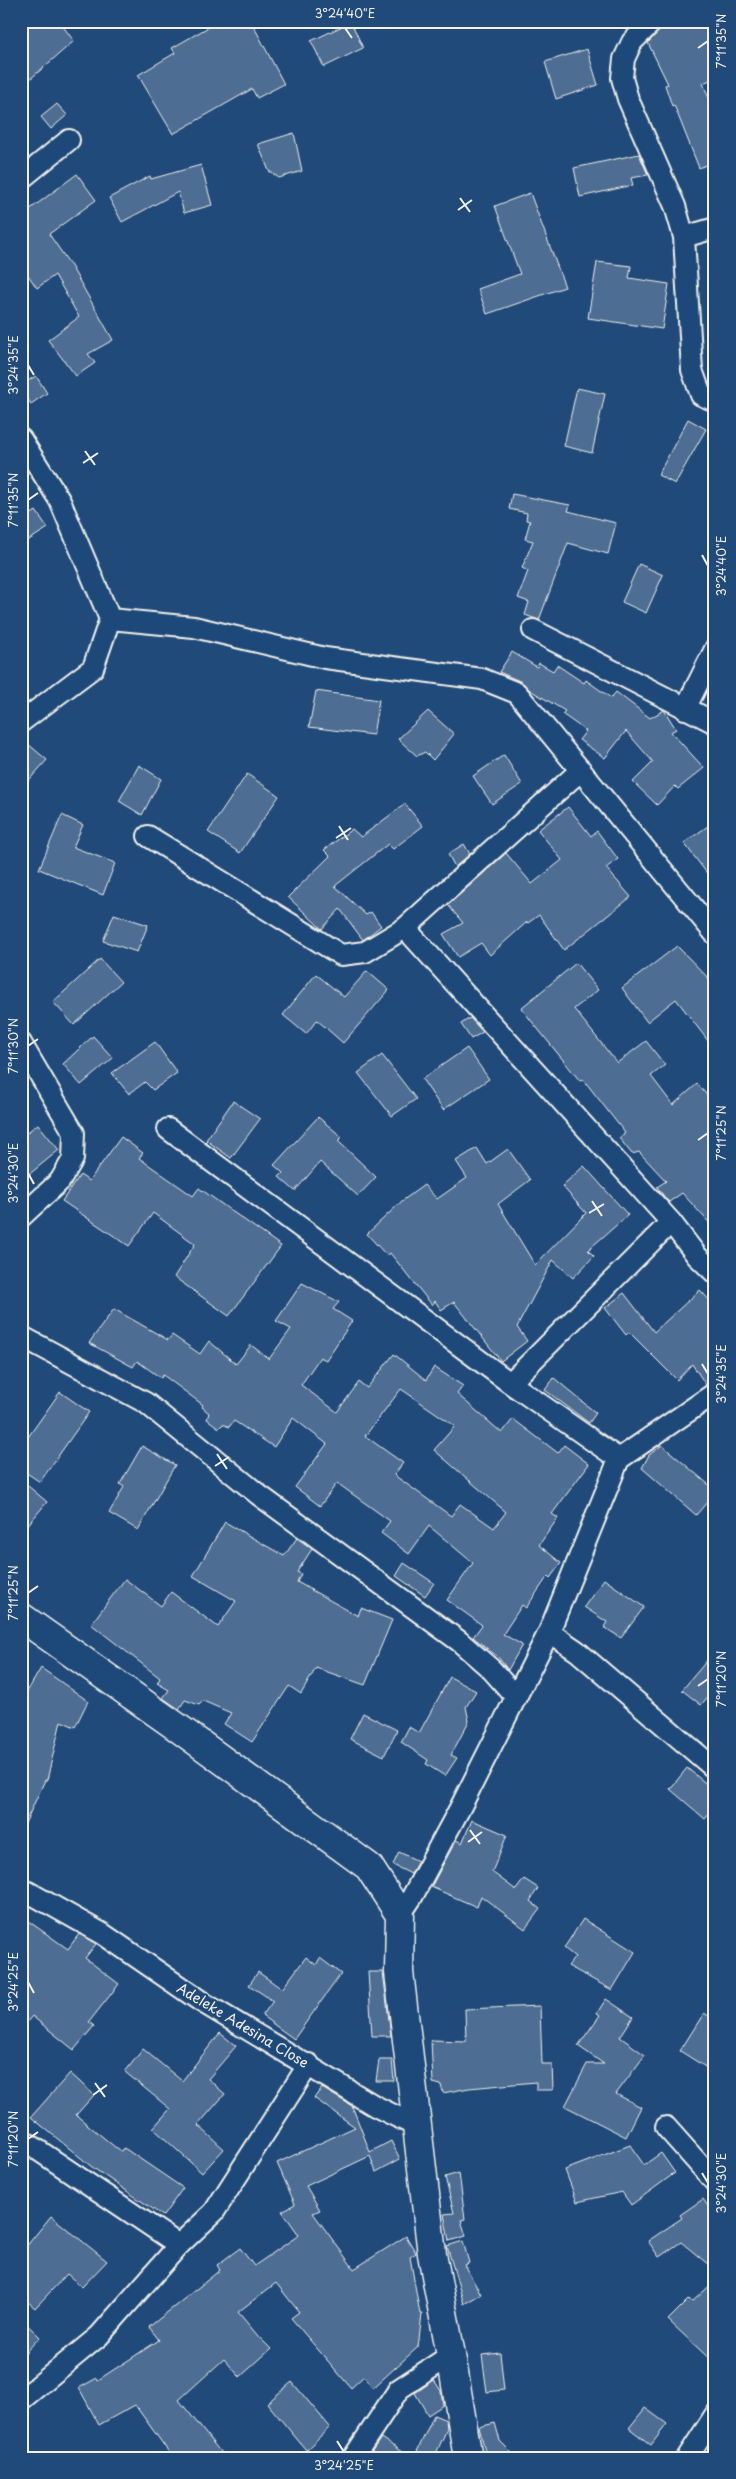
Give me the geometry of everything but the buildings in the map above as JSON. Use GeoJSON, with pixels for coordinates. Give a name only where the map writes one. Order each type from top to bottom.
{"type":"FeatureCollection","features":[{"type":"Feature","properties":{"kind":"street"},"geometry":{"type":"LineString","coordinates":[[653,21],[632,42],[624,59],[622,78],[628,99],[675,206],[684,237],[692,370],[701,395],[715,401]]}},
{"type":"Feature","properties":{"kind":"street"},"geometry":{"type":"LineString","coordinates":[[21,179],[69,140]]}},
{"type":"Feature","properties":{"kind":"street"},"geometry":{"type":"LineString","coordinates":[[684,237],[715,228]]}},
{"type":"Feature","properties":{"kind":"street"},"geometry":{"type":"LineString","coordinates":[[21,439],[60,501],[110,619],[93,668],[21,722]]}},
{"type":"Feature","properties":{"kind":"street"},"geometry":{"type":"LineString","coordinates":[[110,619],[194,627],[325,658],[482,679],[517,693],[715,934]]}},
{"type":"Feature","properties":{"kind":"street"},"geometry":{"type":"LineString","coordinates":[[533,630],[715,723]]}},
{"type":"Feature","properties":{"kind":"street"},"geometry":{"type":"LineString","coordinates":[[686,709],[715,649]]}},
{"type":"Feature","properties":{"kind":"street"},"geometry":{"type":"LineString","coordinates":[[148,836],[341,956],[365,952],[405,928],[581,770]]}},
{"type":"Feature","properties":{"kind":"street"},"geometry":{"type":"LineString","coordinates":[[405,928],[671,1222],[697,1256],[715,1273]]}},
{"type":"Feature","properties":{"kind":"street"},"geometry":{"type":"LineString","coordinates":[[21,1043],[74,1133],[72,1159],[60,1181],[21,1217]]}},
{"type":"Feature","properties":{"kind":"street"},"geometry":{"type":"LineString","coordinates":[[168,1130],[510,1383],[619,1459]]}},
{"type":"Feature","properties":{"kind":"street"},"geometry":{"type":"LineString","coordinates":[[510,1383],[671,1222]]}},
{"type":"Feature","properties":{"kind":"street"},"geometry":{"type":"LineString","coordinates":[[21,1336],[146,1403],[259,1495],[459,1641],[492,1669],[515,1696]]}},
{"type":"Feature","properties":{"kind":"street"},"geometry":{"type":"LineString","coordinates":[[468,2458],[432,2254],[399,1972],[400,1915],[412,1897],[460,1808],[549,1632],[619,1459],[715,1393]]}},
{"type":"Feature","properties":{"kind":"street"},"geometry":{"type":"LineString","coordinates":[[21,1617],[177,1726],[369,1867],[400,1915]]}},
{"type":"Feature","properties":{"kind":"street"},"geometry":{"type":"LineString","coordinates":[[549,1632],[577,1652],[715,1769]]}},
{"type":"Feature","properties":{"kind":"street","name":"Adeleke Adesina Close"},"geometry":{"type":"LineString","coordinates":[[21,1888],[103,1934],[202,2002],[309,2064],[375,2106],[416,2126]]}},
{"type":"Feature","properties":{"kind":"street"},"geometry":{"type":"LineString","coordinates":[[21,2400],[99,2336],[179,2245],[214,2212],[309,2064]]}},
{"type":"Feature","properties":{"kind":"street"},"geometry":{"type":"LineString","coordinates":[[666,2127],[715,2182]]}},
{"type":"Feature","properties":{"kind":"street"},"geometry":{"type":"LineString","coordinates":[[29,2144],[179,2245]]}},
{"type":"Feature","properties":{"kind":"street"},"geometry":{"type":"LineString","coordinates":[[353,2458],[399,2390],[451,2355]]}},
{"type":"Feature","properties":{"kind":"street"},"geometry":{"type":"LineString","coordinates":[[687,2458],[715,2415]]}}]}
